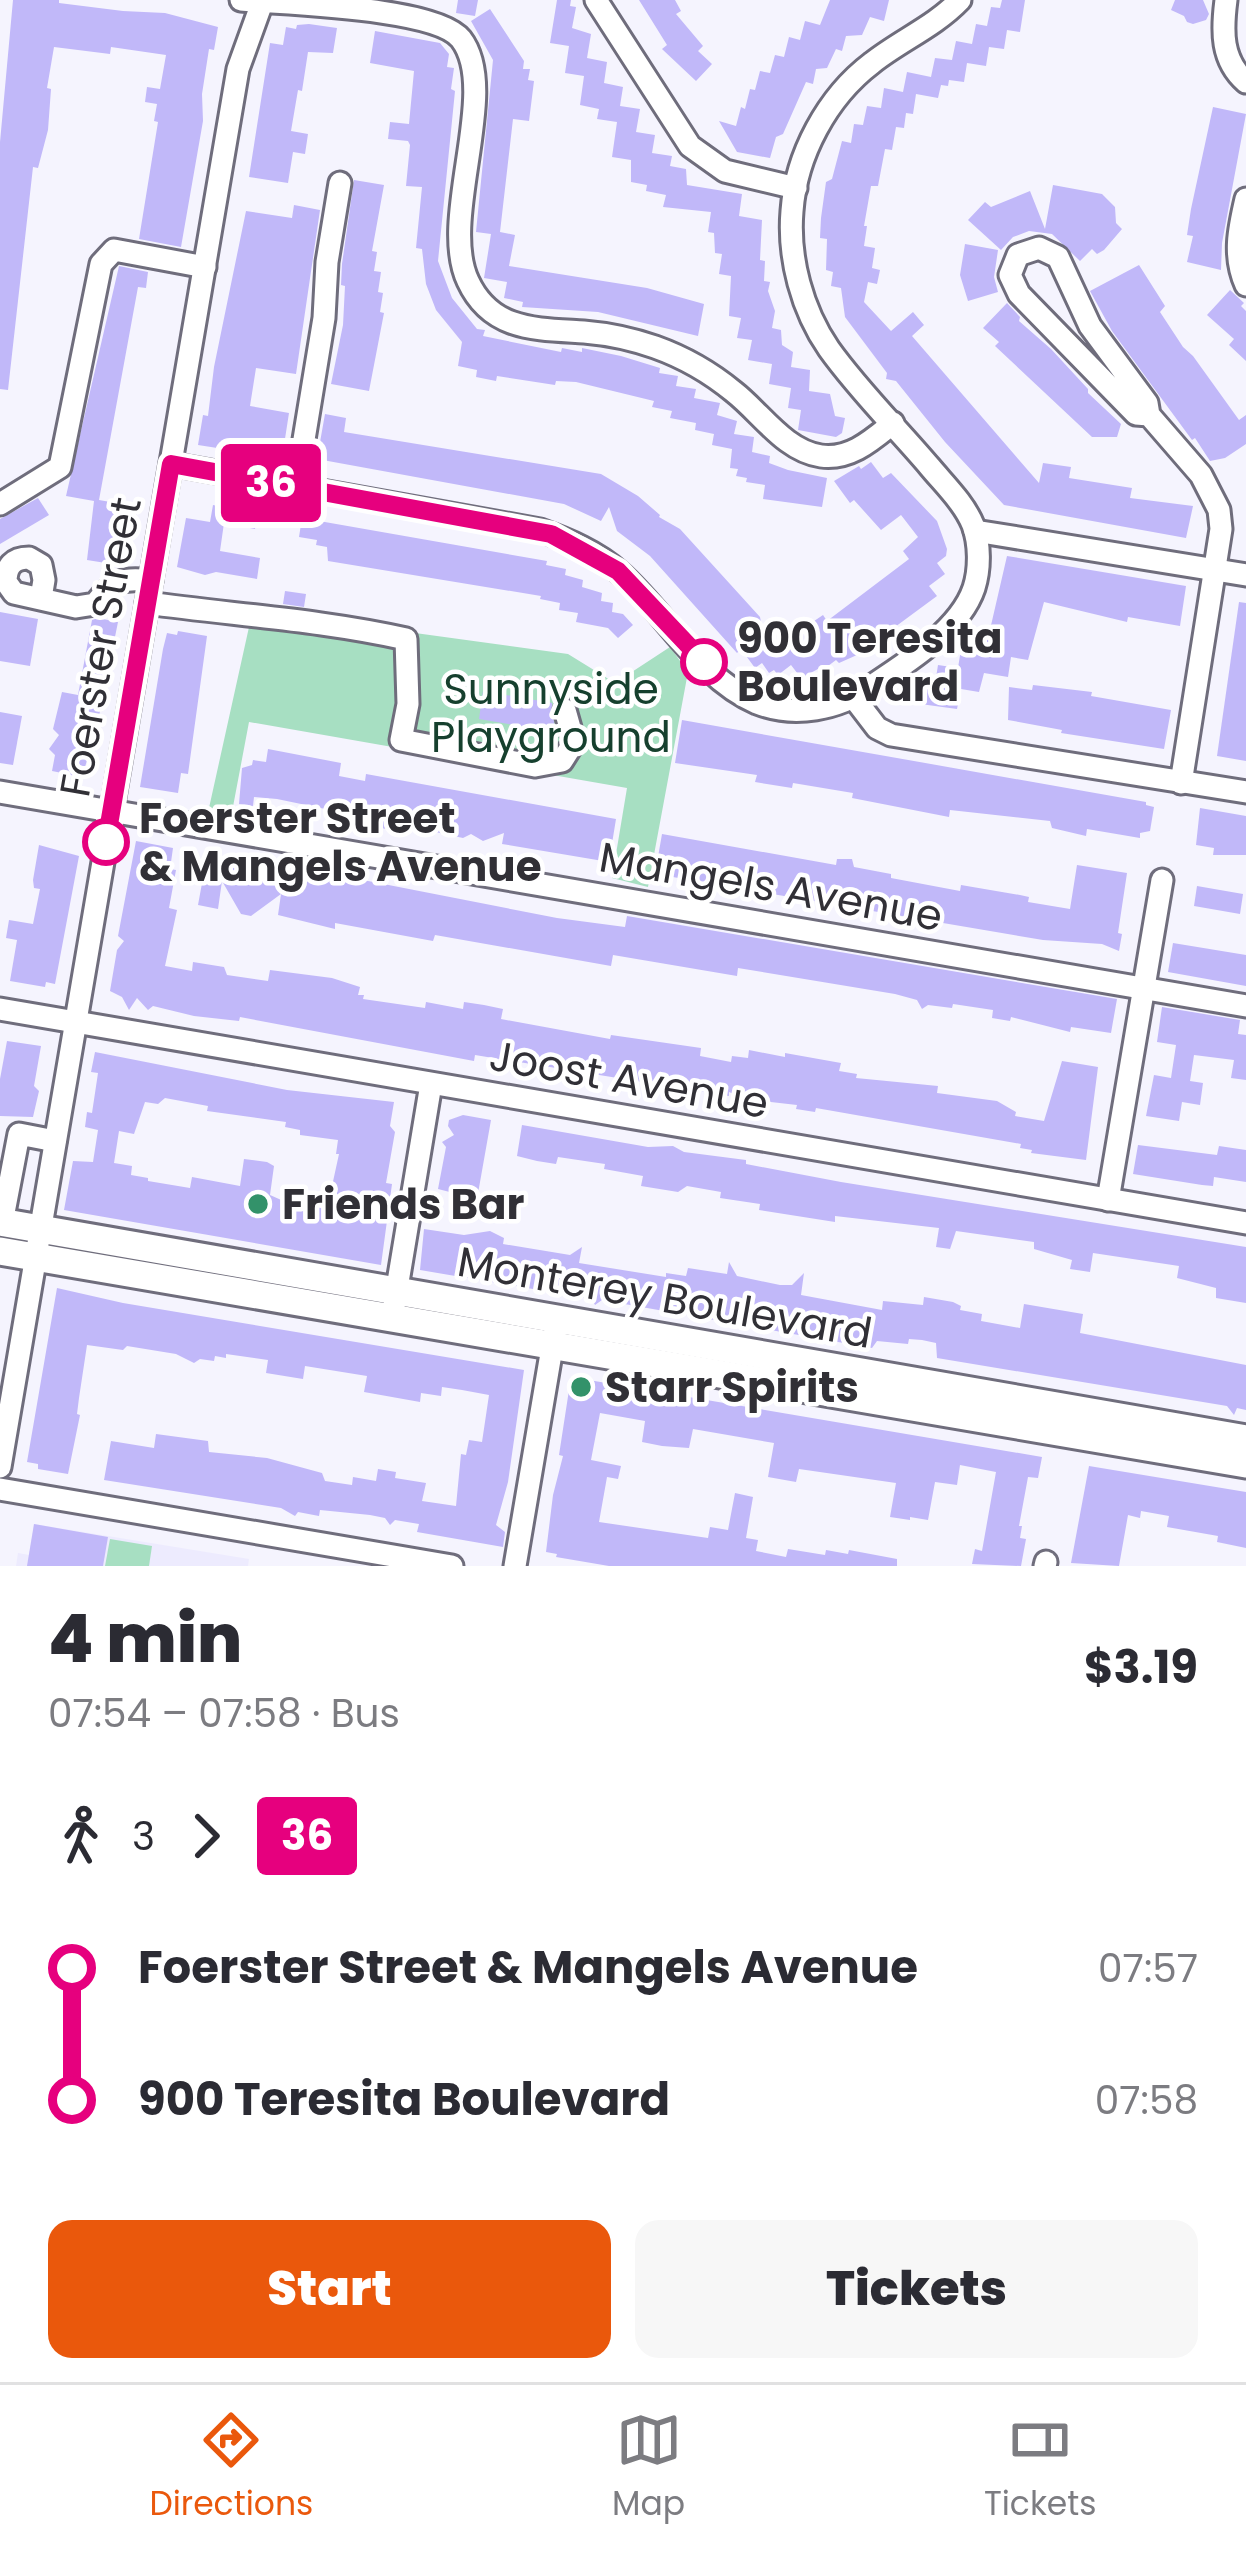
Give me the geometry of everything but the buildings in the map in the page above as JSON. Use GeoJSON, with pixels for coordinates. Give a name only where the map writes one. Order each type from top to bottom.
{"type":"FeatureCollection","features":[{"type":"Feature","properties":{"kind":"main road","name":"Monterey Boulevard"},"geometry":{"type":"LineString","coordinates":[[1,1232],[38,1243],[820,1379],[1246,1464]]}},
{"type":"Feature","properties":{"kind":"main road","name":"Monterey Boulevard"},"geometry":{"type":"LineString","coordinates":[[820,1379],[1246,1439]]}},
{"type":"Feature","properties":{"kind":"street"},"geometry":{"type":"LineString","coordinates":[[596,0],[690,146],[725,171],[796,188]]}},
{"type":"Feature","properties":{"kind":"street"},"geometry":{"type":"LineString","coordinates":[[171,464],[563,538],[618,571],[718,677],[759,704],[795,710],[854,698],[947,628],[963,610],[974,589],[975,531],[966,512],[844,368],[814,323],[792,247],[796,188],[816,130],[840,94],[874,61],[932,26],[961,0]]}},
{"type":"Feature","properties":{"kind":"street"},"geometry":{"type":"LineString","coordinates":[[1226,0],[1229,62],[1246,82]]}},
{"type":"Feature","properties":{"kind":"street"},"geometry":{"type":"LineString","coordinates":[[255,1],[429,19],[460,38],[469,53],[474,88],[461,255],[473,292],[504,322],[529,329],[606,334],[658,348],[709,373],[791,444],[821,456],[858,450],[893,423]]}},
{"type":"Feature","properties":{"kind":"street","name":"Foerster Street"},"geometry":{"type":"LineString","coordinates":[[0,1466],[238,68],[255,1]]}},
{"type":"Feature","properties":{"kind":"street"},"geometry":{"type":"LineString","coordinates":[[296,488],[340,183]]}},
{"type":"Feature","properties":{"kind":"street"},"geometry":{"type":"LineString","coordinates":[[1246,200],[1238,244],[1238,264],[1246,285]]}},
{"type":"Feature","properties":{"kind":"street"},"geometry":{"type":"LineString","coordinates":[[1149,416],[1136,414],[1019,294],[1010,275],[1018,255],[1039,248],[1058,256],[1090,326],[1147,403],[1149,416],[1211,492],[1221,529],[1180,783]]}},
{"type":"Feature","properties":{"kind":"street","name":"Foerster Street"},"geometry":{"type":"LineString","coordinates":[[0,504],[56,472],[62,462],[106,254],[113,250],[205,267]]}},
{"type":"Feature","properties":{"kind":"street"},"geometry":{"type":"LineString","coordinates":[[975,531],[1246,575]]}},
{"type":"Feature","properties":{"kind":"street"},"geometry":{"type":"LineString","coordinates":[[41,598],[87,607],[120,579],[149,592],[251,618],[348,626],[406,639],[408,704],[400,740],[535,766],[551,764],[562,761],[574,742],[565,710]]}},
{"type":"Feature","properties":{"kind":"street"},"geometry":{"type":"LineString","coordinates":[[854,698],[877,728],[891,735],[1246,793]]}},
{"type":"Feature","properties":{"kind":"street","name":"Mangels Avenue"},"geometry":{"type":"LineString","coordinates":[[0,792],[1246,1006]]}},
{"type":"Feature","properties":{"kind":"street"},"geometry":{"type":"LineString","coordinates":[[1108,1200],[1162,880]]}},
{"type":"Feature","properties":{"kind":"street","name":"Joost Avenue"},"geometry":{"type":"LineString","coordinates":[[0,1010],[1246,1223]]}},
{"type":"Feature","properties":{"kind":"street"},"geometry":{"type":"LineString","coordinates":[[394,1306],[431,1084]]}},
{"type":"Feature","properties":{"kind":"street"},"geometry":{"type":"LineString","coordinates":[[1,1232],[19,1134],[56,1142]]}},
{"type":"Feature","properties":{"kind":"street"},"geometry":{"type":"LineString","coordinates":[[514,1566],[555,1333]]}},
{"type":"Feature","properties":{"kind":"street"},"geometry":{"type":"LineString","coordinates":[[0,1489],[452,1566]]}},
{"type":"Feature","properties":{"kind":"shaded area"},"geometry":{"type":"Polygon","coordinates":[[[34,1524],[249,1559],[248,1566],[16,1566],[18,1553],[29,1555],[34,1524]]]}},
{"type":"Feature","properties":{"kind":"green space","name":"Sunnyside Playground"},"geometry":{"type":"Polygon","coordinates":[[[251,618],[364,626],[568,654],[615,683],[670,647],[688,672],[648,887],[612,878],[627,788],[249,722],[232,812],[209,808],[251,618]]]}},
{"type":"Feature","properties":{"kind":"green space"},"geometry":{"type":"Polygon","coordinates":[[[110,1539],[152,1546],[149,1566],[105,1566],[110,1539]]]}},
{"type":"Feature","properties":{"kind":"bus line","name":"36"},"geometry":{"type":"LineString","coordinates":[[106,842],[171,464],[551,534],[618,571],[704,662]]}},
{"type":"Feature","properties":{"kind":"place","name":"900 Teresita Boulevard"},"geometry":{"type":"Point","coordinates":[704,662]}},
{"type":"Feature","properties":{"kind":"place","name":"Foerster Street & Mangels Avenue"},"geometry":{"type":"Point","coordinates":[106,842]}},
{"type":"Feature","properties":{"kind":"place","name":"Friends Bar"},"geometry":{"type":"Point","coordinates":[258,1204]}},
{"type":"Feature","properties":{"kind":"place","name":"Starr Spirits"},"geometry":{"type":"Point","coordinates":[581,1387]}}]}
